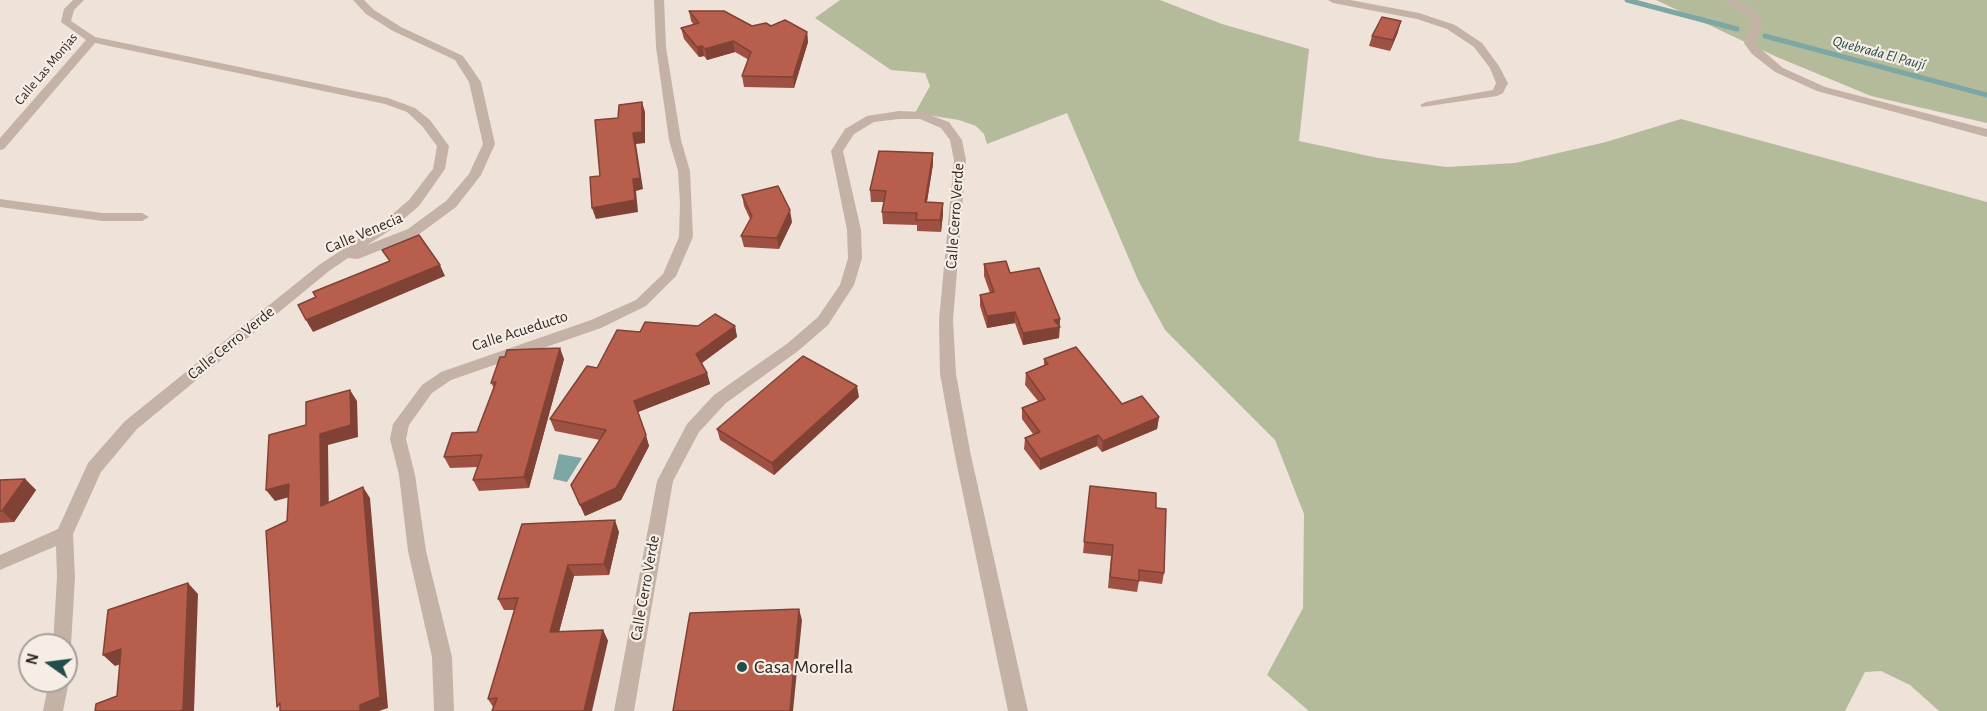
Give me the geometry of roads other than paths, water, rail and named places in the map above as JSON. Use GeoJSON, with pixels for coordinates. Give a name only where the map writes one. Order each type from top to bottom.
{"type":"FeatureCollection","features":[{"type":"Feature","properties":{"kind":"street","name":"Calle Cerro Verde"},"geometry":{"type":"LineString","coordinates":[[63,633],[66,576],[64,534],[94,468],[131,424],[324,268],[387,226],[414,203],[440,169],[443,146],[426,123],[411,110],[388,101],[92,39],[66,22],[69,9],[79,0]]}},
{"type":"Feature","properties":{"kind":"street","name":"Calle Venecia"},"geometry":{"type":"LineString","coordinates":[[324,268],[413,232],[451,204],[475,175],[489,144],[476,82],[459,58],[397,29],[358,0]]}},
{"type":"Feature","properties":{"kind":"street","name":"Calle Acueducto"},"geometry":{"type":"LineString","coordinates":[[444,711],[442,657],[417,551],[407,475],[398,439],[400,424],[427,388],[446,376],[596,324],[641,303],[669,276],[686,237],[686,203],[684,171],[675,140],[661,47],[659,0]]}},
{"type":"Feature","properties":{"kind":"street"},"geometry":{"type":"LineString","coordinates":[[1333,0],[1419,16],[1451,27],[1478,45],[1495,68],[1502,83],[1497,93],[1426,105]]}},
{"type":"Feature","properties":{"kind":"street"},"geometry":{"type":"LineString","coordinates":[[1728,0],[1752,14],[1758,24],[1749,43],[1756,52],[1779,70],[1821,89],[1987,133]]}},
{"type":"Feature","properties":{"kind":"street","name":"Calle Las Monjas"},"geometry":{"type":"LineString","coordinates":[[0,146],[92,39]]}},
{"type":"Feature","properties":{"kind":"street","name":"Calle Cerro Verde"},"geometry":{"type":"LineString","coordinates":[[624,711],[665,481],[693,429],[720,399],[793,347],[823,321],[847,285],[855,258],[854,230],[837,151],[849,132],[871,119],[899,115],[922,116],[945,125],[956,140],[960,160],[946,320],[948,374],[962,451],[1018,711]]}},
{"type":"Feature","properties":{"kind":"street"},"geometry":{"type":"LineString","coordinates":[[0,203],[102,217],[142,217]]}},
{"type":"Feature","properties":{"kind":"street"},"geometry":{"type":"LineString","coordinates":[[0,563],[64,534]]}},
{"type":"Feature","properties":{"kind":"street"},"geometry":{"type":"LineString","coordinates":[[53,711],[57,693]]}},
{"type":"Feature","properties":{"kind":"water"},"geometry":{"type":"Polygon","coordinates":[[[559,454],[582,458],[567,482],[553,479],[559,454]]]}},
{"type":"Feature","properties":{"kind":"waterway","name":"Quebrada El Paují"},"geometry":{"type":"LineString","coordinates":[[1627,0],[1737,29]]}},
{"type":"Feature","properties":{"kind":"waterway","name":"Quebrada El Paují"},"geometry":{"type":"LineString","coordinates":[[1765,36],[1987,95]]}},
{"type":"Feature","properties":{"kind":"place","name":"Casa Morella"},"geometry":{"type":"Point","coordinates":[742,667]}}]}
